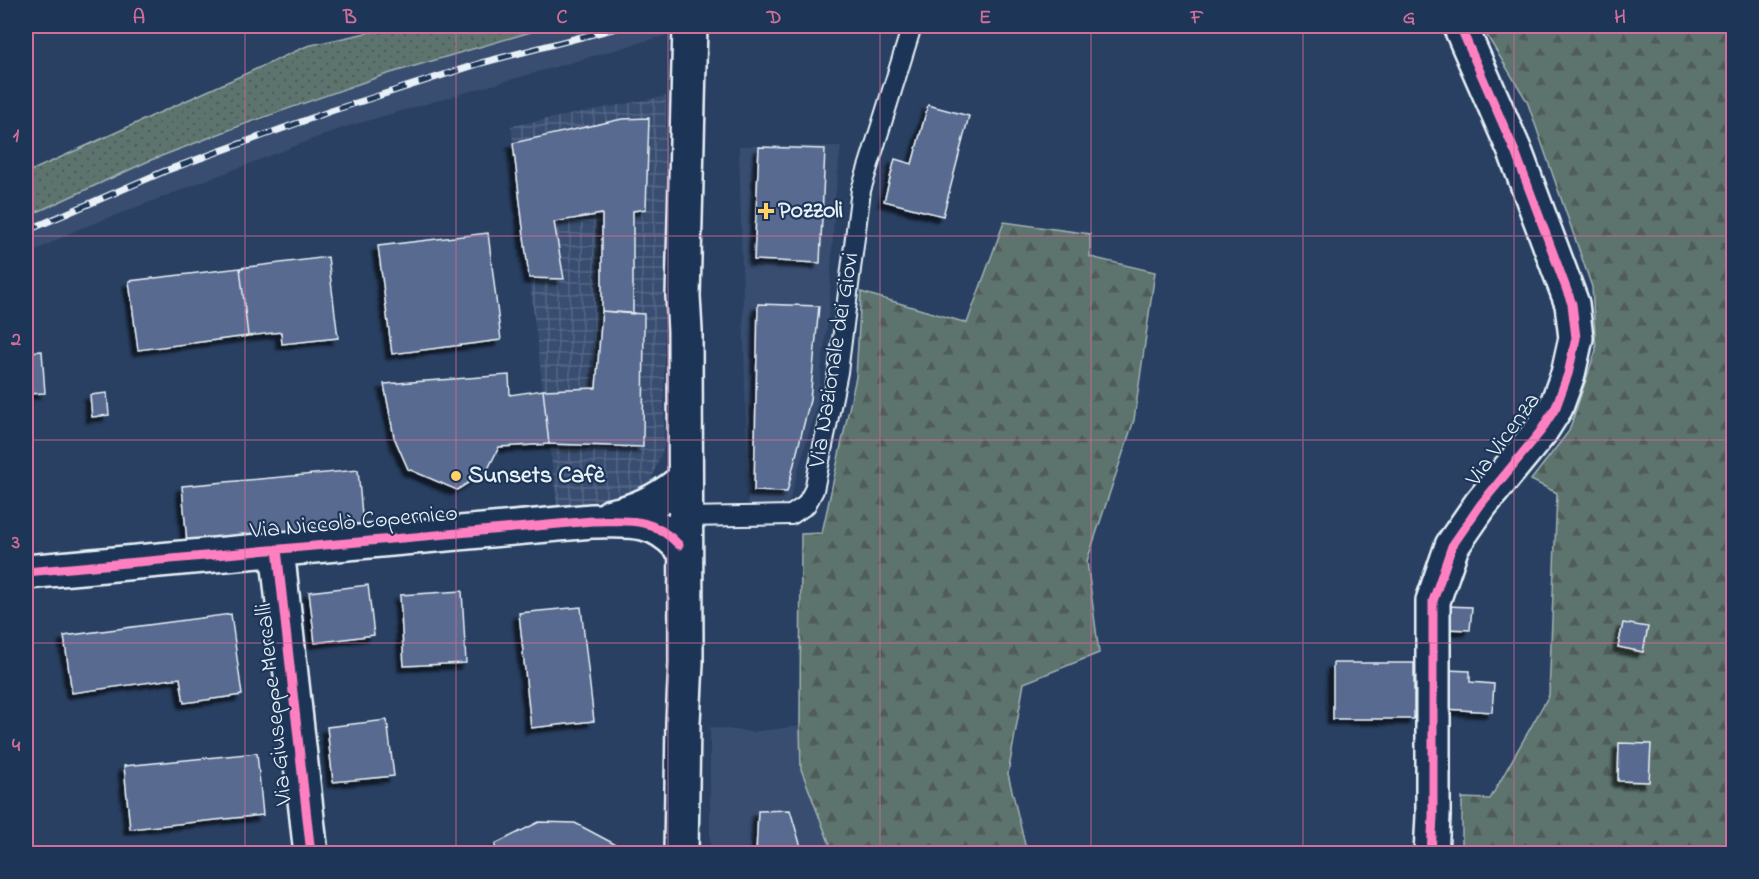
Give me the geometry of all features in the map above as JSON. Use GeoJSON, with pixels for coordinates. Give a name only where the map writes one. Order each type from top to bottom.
{"type":"FeatureCollection","features":[{"type":"Feature","properties":{"kind":"street"},"geometry":{"type":"LineString","coordinates":[[681,854],[683,722],[679,664],[685,331],[683,296],[690,26]]}},
{"type":"Feature","properties":{"kind":"street","name":"Via Vicenza"},"geometry":{"type":"LineString","coordinates":[[1431,854],[1433,601],[1452,546],[1481,504],[1540,432],[1556,407],[1568,374],[1576,338],[1572,304],[1516,154],[1460,26]]}},
{"type":"Feature","properties":{"kind":"street"},"geometry":{"type":"LineString","coordinates":[[682,531],[679,484],[678,331],[683,296]]}},
{"type":"Feature","properties":{"kind":"street","name":"Via Niccolò Copernico"},"geometry":{"type":"LineString","coordinates":[[26,572],[592,520],[640,508],[662,497],[679,484]]}},
{"type":"Feature","properties":{"kind":"street","name":"Via Niccolò Copernico"},"geometry":{"type":"LineString","coordinates":[[592,520],[632,521],[664,531],[682,531]]}},
{"type":"Feature","properties":{"kind":"street","name":"Via Giuseppe Mercalli"},"geometry":{"type":"LineString","coordinates":[[277,549],[311,854]]}},
{"type":"Feature","properties":{"kind":"lane","name":"Via Nazionale dei Giovi"},"geometry":{"type":"LineString","coordinates":[[682,531],[791,515],[806,505],[814,489],[838,372],[861,190],[912,26]]}},
{"type":"Feature","properties":{"kind":"shaded area"},"geometry":{"type":"Polygon","coordinates":[[[558,26],[668,26],[667,35],[342,128],[72,232],[26,256],[26,217],[151,160],[384,75],[521,33],[558,26]]]}},
{"type":"Feature","properties":{"kind":"shaded area"},"geometry":{"type":"Polygon","coordinates":[[[666,96],[664,447],[651,481],[634,502],[557,507],[511,126],[666,96]]]}},
{"type":"Feature","properties":{"kind":"shaded area"},"geometry":{"type":"Polygon","coordinates":[[[739,146],[841,146],[835,199],[829,310],[817,406],[788,505],[748,504],[739,146]]]}},
{"type":"Feature","properties":{"kind":"shaded area"},"geometry":{"type":"Polygon","coordinates":[[[800,726],[801,770],[833,853],[710,854],[710,727],[751,732],[800,726]]]}},
{"type":"Feature","properties":{"kind":"green space"},"geometry":{"type":"Polygon","coordinates":[[[398,26],[551,26],[384,75],[245,124],[151,160],[26,217],[26,173],[307,46],[398,26]]]}},
{"type":"Feature","properties":{"kind":"green space"},"geometry":{"type":"Polygon","coordinates":[[[1481,26],[1733,26],[1733,853],[1462,853],[1462,798],[1490,799],[1549,695],[1557,493],[1531,480],[1569,431],[1596,350],[1592,287],[1527,101],[1481,26]]]}},
{"type":"Feature","properties":{"kind":"green space"},"geometry":{"type":"Polygon","coordinates":[[[1004,222],[1090,234],[1090,257],[1155,272],[1134,420],[1087,561],[1099,653],[1024,683],[1008,774],[1027,853],[833,853],[801,769],[801,534],[822,533],[856,377],[861,292],[967,323],[1004,222]]]}},
{"type":"Feature","properties":{"kind":"building"},"geometry":{"type":"Polygon","coordinates":[[[928,105],[969,116],[943,216],[884,201],[895,159],[912,164],[928,105]]]}},
{"type":"Feature","properties":{"kind":"building"},"geometry":{"type":"Polygon","coordinates":[[[649,118],[646,209],[633,211],[633,314],[602,311],[602,214],[554,222],[564,279],[529,278],[513,143],[622,119],[649,118]]]}},
{"type":"Feature","properties":{"kind":"building"},"geometry":{"type":"Polygon","coordinates":[[[759,147],[825,149],[820,263],[754,260],[759,147]]]}},
{"type":"Feature","properties":{"kind":"building"},"geometry":{"type":"Polygon","coordinates":[[[488,233],[501,340],[392,354],[378,246],[488,233]]]}},
{"type":"Feature","properties":{"kind":"building"},"geometry":{"type":"Polygon","coordinates":[[[328,257],[338,338],[282,344],[281,332],[248,336],[240,268],[328,257]]]}},
{"type":"Feature","properties":{"kind":"building"},"geometry":{"type":"Polygon","coordinates":[[[240,268],[248,336],[138,350],[129,281],[240,268]]]}},
{"type":"Feature","properties":{"kind":"building"},"geometry":{"type":"Polygon","coordinates":[[[758,304],[819,306],[810,400],[787,492],[754,491],[758,304]]]}},
{"type":"Feature","properties":{"kind":"building"},"geometry":{"type":"Polygon","coordinates":[[[602,311],[644,314],[643,447],[549,444],[543,390],[596,388],[602,311]]]}},
{"type":"Feature","properties":{"kind":"building"},"geometry":{"type":"Polygon","coordinates":[[[42,351],[45,393],[26,394],[26,352],[42,351]]]}},
{"type":"Feature","properties":{"kind":"building"},"geometry":{"type":"Polygon","coordinates":[[[509,375],[510,395],[543,390],[549,444],[499,447],[487,471],[457,490],[408,469],[394,437],[384,384],[509,375]]]}},
{"type":"Feature","properties":{"kind":"building"},"geometry":{"type":"Polygon","coordinates":[[[107,393],[109,415],[92,417],[90,395],[107,393]]]}},
{"type":"Feature","properties":{"kind":"building"},"geometry":{"type":"Polygon","coordinates":[[[358,470],[363,526],[187,543],[182,486],[358,470]]]}},
{"type":"Feature","properties":{"kind":"building"},"geometry":{"type":"Polygon","coordinates":[[[368,585],[374,635],[315,643],[309,592],[368,585]]]}},
{"type":"Feature","properties":{"kind":"building"},"geometry":{"type":"Polygon","coordinates":[[[462,591],[466,663],[404,666],[400,595],[462,591]]]}},
{"type":"Feature","properties":{"kind":"building"},"geometry":{"type":"Polygon","coordinates":[[[1447,606],[1472,607],[1470,630],[1446,629],[1447,606]]]}},
{"type":"Feature","properties":{"kind":"building"},"geometry":{"type":"Polygon","coordinates":[[[581,607],[594,721],[531,728],[519,613],[581,607]]]}},
{"type":"Feature","properties":{"kind":"building"},"geometry":{"type":"Polygon","coordinates":[[[231,614],[242,695],[184,703],[180,678],[72,693],[64,636],[231,614]]]}},
{"type":"Feature","properties":{"kind":"building"},"geometry":{"type":"Polygon","coordinates":[[[1623,623],[1648,627],[1643,652],[1618,647],[1623,623]]]}},
{"type":"Feature","properties":{"kind":"building"},"geometry":{"type":"Polygon","coordinates":[[[1333,663],[1414,663],[1414,719],[1333,719],[1333,663]]]}},
{"type":"Feature","properties":{"kind":"building"},"geometry":{"type":"Polygon","coordinates":[[[1447,670],[1470,671],[1470,682],[1494,684],[1492,712],[1445,709],[1447,670]]]}},
{"type":"Feature","properties":{"kind":"building"},"geometry":{"type":"Polygon","coordinates":[[[387,720],[394,776],[333,782],[327,727],[387,720]]]}},
{"type":"Feature","properties":{"kind":"building"},"geometry":{"type":"Polygon","coordinates":[[[1619,743],[1651,744],[1649,782],[1618,781],[1619,743]]]}},
{"type":"Feature","properties":{"kind":"building"},"geometry":{"type":"Polygon","coordinates":[[[257,753],[263,815],[130,829],[124,766],[257,753]]]}},
{"type":"Feature","properties":{"kind":"building"},"geometry":{"type":"Polygon","coordinates":[[[790,810],[803,854],[756,854],[758,811],[790,810]]]}},
{"type":"Feature","properties":{"kind":"building"},"geometry":{"type":"Polygon","coordinates":[[[539,822],[575,823],[622,848],[623,854],[495,854],[495,844],[539,822]]]}},
{"type":"Feature","properties":{"kind":"railway"},"geometry":{"type":"LineString","coordinates":[[26,231],[165,171],[331,111],[481,63],[624,26]]}},
{"type":"Feature","properties":{"kind":"cycle path"},"geometry":{"type":"LineString","coordinates":[[1431,854],[1433,601],[1452,546],[1481,504],[1540,432],[1556,407],[1568,374],[1576,338],[1572,304],[1516,154],[1460,26]]}},
{"type":"Feature","properties":{"kind":"cycle path"},"geometry":{"type":"LineString","coordinates":[[26,572],[592,521],[639,522],[659,529],[679,545]]}},
{"type":"Feature","properties":{"kind":"cycle path"},"geometry":{"type":"LineString","coordinates":[[277,549],[311,854]]}},
{"type":"Feature","properties":{"kind":"place","name":"Pozzoli"},"geometry":{"type":"Point","coordinates":[766,211]}},
{"type":"Feature","properties":{"kind":"place","name":"Sunsets Cafè"},"geometry":{"type":"Point","coordinates":[456,476]}}]}
